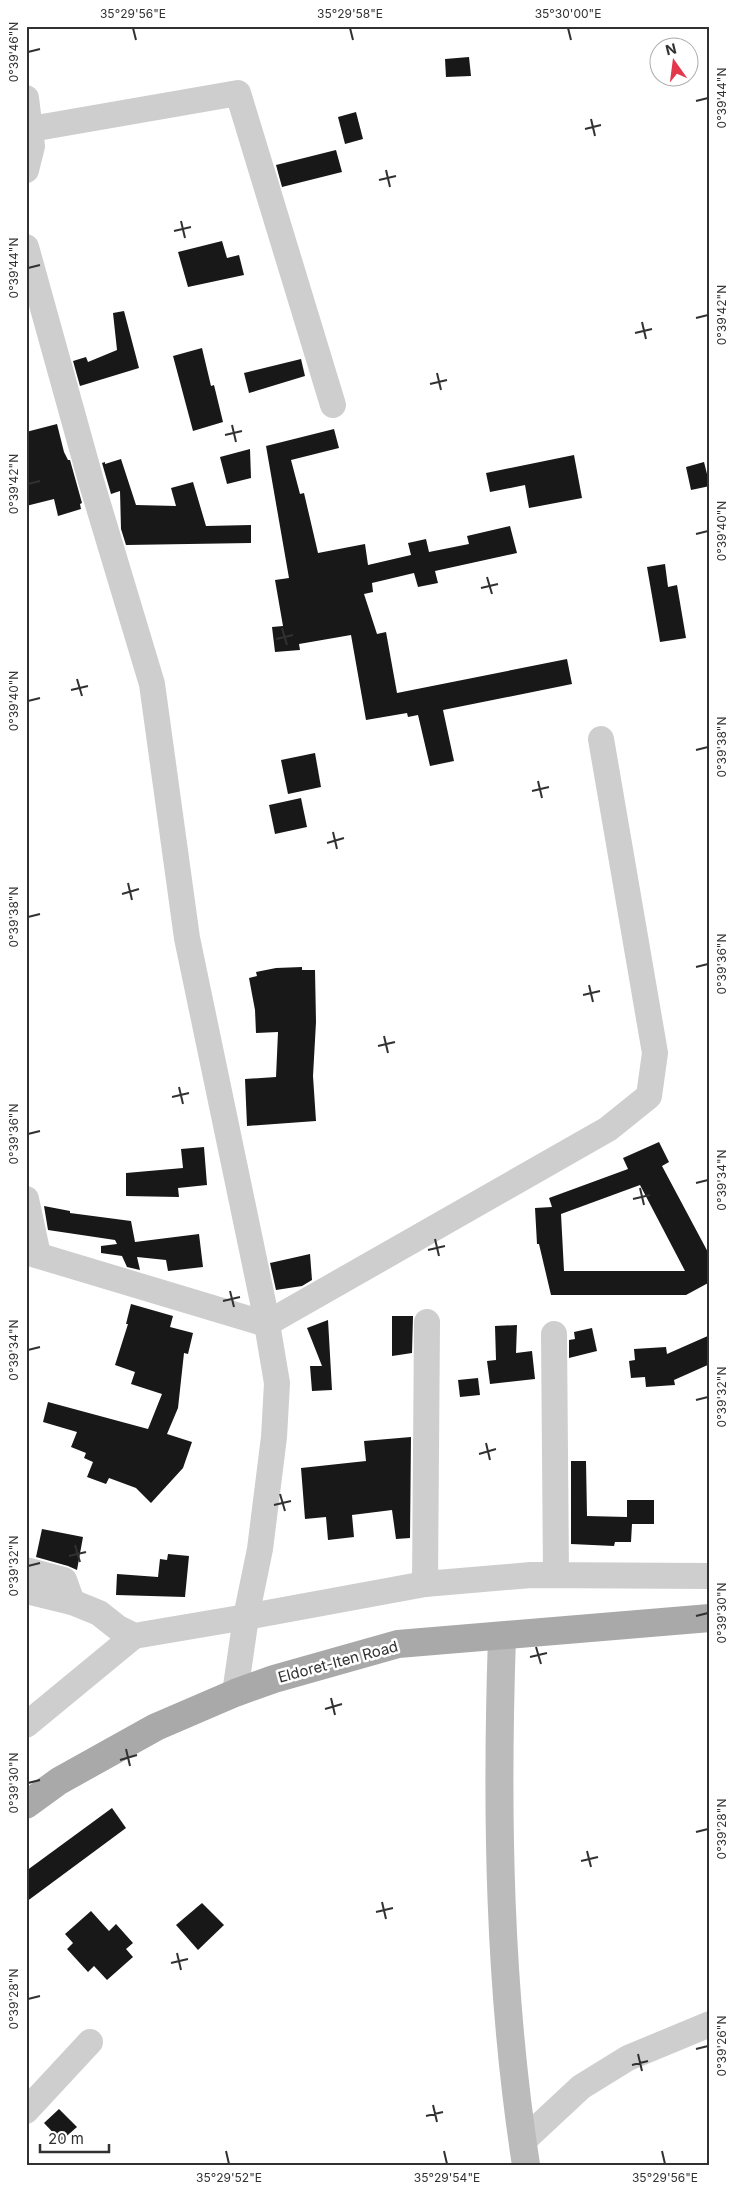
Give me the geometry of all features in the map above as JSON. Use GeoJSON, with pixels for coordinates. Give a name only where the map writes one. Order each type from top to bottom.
{"type":"FeatureCollection","features":[{"type":"Feature","properties":{"kind":"main road","name":"Eldoret-Iten Road"},"geometry":{"type":"LineString","coordinates":[[26,1805],[58,1781],[156,1727],[234,1693],[274,1679],[398,1644],[502,1637],[543,1631],[710,1618]]}},
{"type":"Feature","properties":{"kind":"main road"},"geometry":{"type":"LineString","coordinates":[[502,1637],[498,1744],[502,1906],[515,2086],[524,2153]]}},
{"type":"Feature","properties":{"kind":"street"},"geometry":{"type":"LineString","coordinates":[[29,128],[238,93],[333,405]]}},
{"type":"Feature","properties":{"kind":"street"},"geometry":{"type":"LineString","coordinates":[[26,98],[32,146],[26,170]]}},
{"type":"Feature","properties":{"kind":"street"},"geometry":{"type":"LineString","coordinates":[[26,247],[91,481],[152,684],[188,938],[266,1324],[276,1383],[274,1437],[260,1549],[246,1617],[234,1693]]}},
{"type":"Feature","properties":{"kind":"street"},"geometry":{"type":"LineString","coordinates":[[26,1199],[32,1254],[266,1324],[608,1129],[649,1096],[655,1053],[601,739]]}},
{"type":"Feature","properties":{"kind":"street"},"geometry":{"type":"LineString","coordinates":[[425,1584],[427,1322]]}},
{"type":"Feature","properties":{"kind":"street"},"geometry":{"type":"LineString","coordinates":[[554,1334],[556,1575]]}},
{"type":"Feature","properties":{"kind":"street"},"geometry":{"type":"LineString","coordinates":[[26,1570],[64,1580],[72,1602]]}},
{"type":"Feature","properties":{"kind":"street"},"geometry":{"type":"LineString","coordinates":[[26,1725],[134,1636],[425,1584],[531,1575],[710,1576]]}},
{"type":"Feature","properties":{"kind":"street"},"geometry":{"type":"LineString","coordinates":[[26,1592],[72,1602],[99,1614],[118,1628],[134,1636]]}},
{"type":"Feature","properties":{"kind":"street"},"geometry":{"type":"LineString","coordinates":[[524,2153],[581,2087],[588,2082],[628,2058],[710,2024]]}},
{"type":"Feature","properties":{"kind":"street"},"geometry":{"type":"LineString","coordinates":[[26,2111],[90,2042]]}},
{"type":"Feature","properties":{"kind":"building"},"geometry":{"type":"Polygon","coordinates":[[[469,57],[471,76],[446,77],[445,59],[469,57]]]}},
{"type":"Feature","properties":{"kind":"building"},"geometry":{"type":"Polygon","coordinates":[[[356,112],[363,139],[345,144],[338,117],[356,112]]]}},
{"type":"Feature","properties":{"kind":"building"},"geometry":{"type":"Polygon","coordinates":[[[336,150],[342,172],[282,187],[276,165],[336,150]]]}},
{"type":"Feature","properties":{"kind":"building"},"geometry":{"type":"Polygon","coordinates":[[[222,241],[227,258],[239,255],[244,275],[188,287],[178,252],[222,241]]]}},
{"type":"Feature","properties":{"kind":"building"},"geometry":{"type":"Polygon","coordinates":[[[124,311],[139,368],[80,386],[73,361],[86,357],[88,362],[117,350],[113,313],[124,311]]]}},
{"type":"Feature","properties":{"kind":"building"},"geometry":{"type":"Polygon","coordinates":[[[202,348],[211,386],[214,385],[223,422],[193,431],[173,356],[202,348]]]}},
{"type":"Feature","properties":{"kind":"building"},"geometry":{"type":"Polygon","coordinates":[[[301,359],[305,376],[249,393],[244,373],[301,359]]]}},
{"type":"Feature","properties":{"kind":"building"},"geometry":{"type":"Polygon","coordinates":[[[57,424],[64,452],[68,460],[70,460],[82,503],[80,504],[81,509],[58,516],[54,499],[26,506],[26,432],[57,424]]]}},
{"type":"Feature","properties":{"kind":"building"},"geometry":{"type":"Polygon","coordinates":[[[334,429],[339,448],[291,460],[300,494],[304,493],[318,553],[365,544],[368,565],[411,555],[408,543],[426,539],[429,552],[469,544],[467,536],[510,526],[517,553],[435,571],[438,583],[418,587],[414,573],[372,583],[373,592],[364,594],[377,634],[386,632],[397,693],[567,659],[572,684],[443,710],[454,761],[430,766],[418,715],[408,717],[407,713],[366,720],[351,635],[299,644],[300,650],[275,652],[272,627],[283,626],[275,580],[289,578],[266,446],[334,429]]]}},
{"type":"Feature","properties":{"kind":"building"},"geometry":{"type":"Polygon","coordinates":[[[250,449],[251,478],[227,484],[220,457],[250,449]]]}},
{"type":"Feature","properties":{"kind":"building"},"geometry":{"type":"Polygon","coordinates":[[[574,455],[582,498],[529,508],[525,485],[490,492],[486,473],[574,455]]]}},
{"type":"Feature","properties":{"kind":"building"},"geometry":{"type":"Polygon","coordinates":[[[121,459],[136,505],[176,506],[171,488],[193,482],[206,526],[251,525],[251,543],[126,545],[121,529],[120,491],[111,494],[102,463],[105,462],[105,464],[121,459]]]}},
{"type":"Feature","properties":{"kind":"building"},"geometry":{"type":"Polygon","coordinates":[[[704,462],[710,486],[691,490],[686,467],[704,462]]]}},
{"type":"Feature","properties":{"kind":"building"},"geometry":{"type":"Polygon","coordinates":[[[665,564],[668,587],[677,585],[686,638],[660,642],[647,567],[665,564]]]}},
{"type":"Feature","properties":{"kind":"building"},"geometry":{"type":"Polygon","coordinates":[[[315,753],[321,787],[288,794],[281,760],[315,753]]]}},
{"type":"Feature","properties":{"kind":"building"},"geometry":{"type":"Polygon","coordinates":[[[301,798],[307,827],[275,834],[269,805],[301,798]]]}},
{"type":"Feature","properties":{"kind":"building"},"geometry":{"type":"Polygon","coordinates":[[[302,967],[302,970],[315,970],[316,1022],[313,1076],[316,1121],[247,1126],[245,1079],[276,1077],[278,1032],[256,1033],[255,1010],[249,978],[257,976],[256,972],[276,968],[302,967]]]}},
{"type":"Feature","properties":{"kind":"building"},"geometry":{"type":"Polygon","coordinates":[[[659,1142],[669,1162],[662,1166],[710,1256],[710,1282],[686,1295],[551,1295],[539,1244],[537,1244],[535,1208],[552,1207],[549,1198],[628,1169],[623,1158],[659,1142]],[[640,1185],[561,1214],[564,1271],[685,1271],[640,1185]]]}},
{"type":"Feature","properties":{"kind":"building"},"geometry":{"type":"Polygon","coordinates":[[[204,1147],[207,1185],[178,1188],[179,1197],[126,1196],[126,1173],[183,1168],[181,1149],[204,1147]]]}},
{"type":"Feature","properties":{"kind":"building"},"geometry":{"type":"Polygon","coordinates":[[[44,1206],[70,1211],[70,1213],[131,1221],[135,1242],[199,1234],[203,1267],[168,1271],[166,1260],[137,1257],[140,1270],[127,1267],[122,1256],[101,1253],[101,1246],[117,1244],[115,1240],[48,1230],[44,1206]]]}},
{"type":"Feature","properties":{"kind":"building"},"geometry":{"type":"Polygon","coordinates":[[[310,1254],[312,1280],[302,1286],[276,1290],[270,1263],[310,1254]]]}},
{"type":"Feature","properties":{"kind":"building"},"geometry":{"type":"Polygon","coordinates":[[[131,1304],[173,1316],[170,1327],[193,1333],[188,1354],[184,1353],[178,1408],[167,1434],[192,1442],[183,1468],[151,1503],[136,1488],[109,1478],[106,1484],[87,1477],[93,1462],[84,1458],[86,1453],[71,1447],[77,1432],[43,1422],[48,1402],[148,1429],[162,1394],[131,1384],[135,1372],[115,1365],[128,1324],[126,1324],[131,1304]]]}},
{"type":"Feature","properties":{"kind":"building"},"geometry":{"type":"Polygon","coordinates":[[[392,1316],[413,1316],[412,1353],[392,1356],[392,1316]]]}},
{"type":"Feature","properties":{"kind":"building"},"geometry":{"type":"Polygon","coordinates":[[[328,1320],[332,1390],[312,1391],[310,1366],[322,1366],[307,1328],[328,1320]]]}},
{"type":"Feature","properties":{"kind":"building"},"geometry":{"type":"Polygon","coordinates":[[[517,1325],[516,1353],[532,1351],[535,1379],[490,1384],[487,1361],[496,1360],[495,1326],[517,1325]]]}},
{"type":"Feature","properties":{"kind":"building"},"geometry":{"type":"Polygon","coordinates":[[[592,1328],[597,1351],[569,1358],[569,1340],[575,1339],[574,1332],[592,1328]]]}},
{"type":"Feature","properties":{"kind":"building"},"geometry":{"type":"Polygon","coordinates":[[[710,1335],[710,1364],[674,1380],[675,1385],[646,1387],[645,1377],[631,1378],[629,1361],[635,1360],[634,1349],[666,1347],[667,1354],[710,1335]]]}},
{"type":"Feature","properties":{"kind":"building"},"geometry":{"type":"Polygon","coordinates":[[[478,1378],[480,1395],[460,1397],[458,1380],[478,1378]]]}},
{"type":"Feature","properties":{"kind":"building"},"geometry":{"type":"Polygon","coordinates":[[[411,1437],[410,1538],[396,1539],[392,1510],[352,1515],[354,1537],[328,1540],[326,1517],[305,1519],[301,1468],[366,1461],[364,1441],[411,1437]]]}},
{"type":"Feature","properties":{"kind":"building"},"geometry":{"type":"Polygon","coordinates":[[[571,1461],[586,1461],[587,1516],[627,1517],[627,1500],[654,1500],[654,1524],[632,1524],[631,1542],[615,1542],[614,1546],[571,1544],[571,1461]]]}},
{"type":"Feature","properties":{"kind":"building"},"geometry":{"type":"Polygon","coordinates":[[[42,1529],[83,1537],[77,1570],[36,1557],[42,1529]]]}},
{"type":"Feature","properties":{"kind":"building"},"geometry":{"type":"Polygon","coordinates":[[[168,1554],[189,1556],[185,1597],[116,1595],[117,1574],[158,1577],[160,1559],[167,1560],[168,1554]]]}},
{"type":"Feature","properties":{"kind":"building"},"geometry":{"type":"Polygon","coordinates":[[[112,1808],[126,1828],[26,1902],[26,1871],[112,1808]]]}},
{"type":"Feature","properties":{"kind":"building"},"geometry":{"type":"Polygon","coordinates":[[[202,1903],[224,1925],[198,1950],[176,1925],[202,1903]]]}},
{"type":"Feature","properties":{"kind":"building"},"geometry":{"type":"Polygon","coordinates":[[[91,1911],[109,1931],[116,1924],[133,1943],[126,1949],[133,1957],[107,1980],[94,1966],[88,1972],[67,1949],[73,1943],[65,1934],[91,1911]]]}},
{"type":"Feature","properties":{"kind":"building"},"geometry":{"type":"Polygon","coordinates":[[[59,2109],[77,2127],[61,2141],[44,2123],[59,2109]]]}}]}
